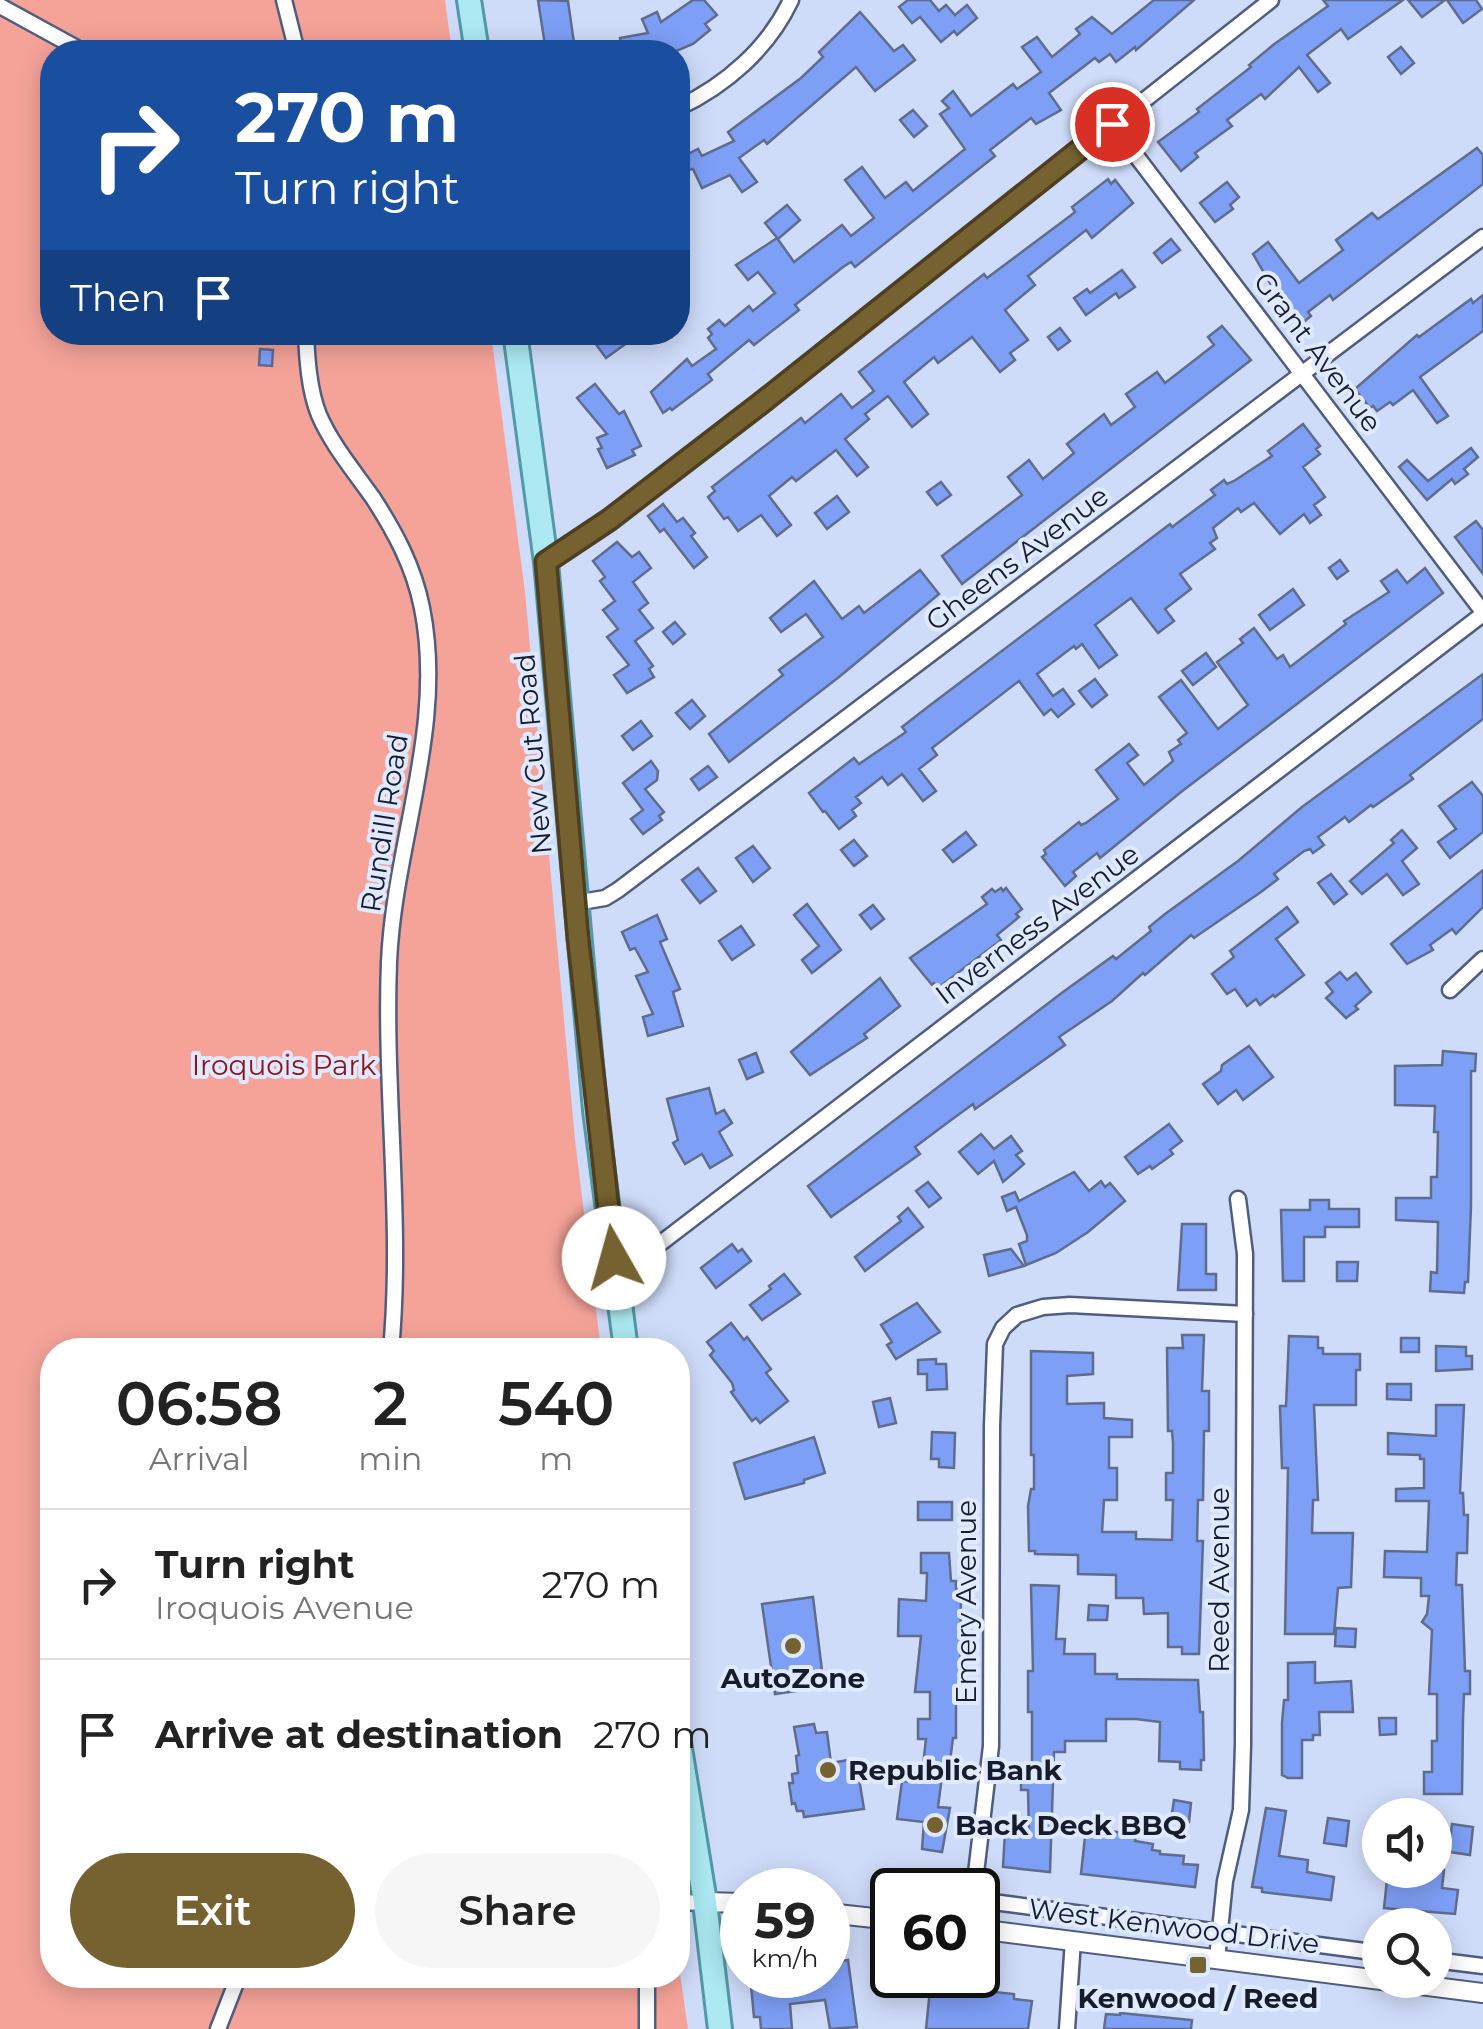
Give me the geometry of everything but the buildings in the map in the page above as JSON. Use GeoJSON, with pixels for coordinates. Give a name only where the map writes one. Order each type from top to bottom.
{"type":"FeatureCollection","features":[{"type":"Feature","properties":{"kind":"main road"},"geometry":{"type":"LineString","coordinates":[[468,0],[474,40]]}},
{"type":"Feature","properties":{"kind":"main road","name":"New Cut Road"},"geometry":{"type":"LineString","coordinates":[[518,345],[546,562],[595,1110],[624,1338]]}},
{"type":"Feature","properties":{"kind":"main road"},"geometry":{"type":"LineString","coordinates":[[690,1810],[720,2029]]}},
{"type":"Feature","properties":{"kind":"street"},"geometry":{"type":"LineString","coordinates":[[284,0],[293,40]]}},
{"type":"Feature","properties":{"kind":"street"},"geometry":{"type":"LineString","coordinates":[[690,102],[755,55],[780,24],[791,0]]}},
{"type":"Feature","properties":{"kind":"street"},"geometry":{"type":"LineString","coordinates":[[546,562],[609,520],[760,404],[1270,0]]}},
{"type":"Feature","properties":{"kind":"street"},"geometry":{"type":"LineString","coordinates":[[0,6],[62,40]]}},
{"type":"Feature","properties":{"kind":"street","name":"Grant Avenue"},"geometry":{"type":"LineString","coordinates":[[1112,124],[1483,614]]}},
{"type":"Feature","properties":{"kind":"street","name":"Gheens Avenue"},"geometry":{"type":"LineString","coordinates":[[575,903],[605,898],[618,890],[1483,237]]}},
{"type":"Feature","properties":{"kind":"street","name":"Rundill Road"},"geometry":{"type":"LineString","coordinates":[[307,345],[312,390],[321,419],[387,521],[411,566],[422,608],[428,667],[425,732],[402,859],[389,962],[389,1118],[395,1270],[392,1338]]}},
{"type":"Feature","properties":{"kind":"street","name":"Inverness Avenue"},"geometry":{"type":"LineString","coordinates":[[614,1258],[657,1246],[1483,614]]}},
{"type":"Feature","properties":{"kind":"street"},"geometry":{"type":"LineString","coordinates":[[1450,990],[1483,959]]}},
{"type":"Feature","properties":{"kind":"street","name":"Reed Avenue"},"geometry":{"type":"LineString","coordinates":[[1217,1959],[1225,1881],[1241,1810],[1245,1254],[1238,1199]]}},
{"type":"Feature","properties":{"kind":"street","name":"Emery Avenue"},"geometry":{"type":"LineString","coordinates":[[977,1868],[991,1746],[995,1344],[1012,1318],[1043,1306],[1245,1314]]}},
{"type":"Feature","properties":{"kind":"street"},"geometry":{"type":"LineString","coordinates":[[690,1903],[720,1903]]}},
{"type":"Feature","properties":{"kind":"street"},"geometry":{"type":"LineString","coordinates":[[1000,1903],[1362,1951]]}},
{"type":"Feature","properties":{"kind":"street","name":"West Kenwood Drive"},"geometry":{"type":"LineString","coordinates":[[1000,1932],[1482,1990]]}},
{"type":"Feature","properties":{"kind":"street"},"geometry":{"type":"LineString","coordinates":[[1068,2029],[1072,1940]]}},
{"type":"Feature","properties":{"kind":"street"},"geometry":{"type":"LineString","coordinates":[[1452,1962],[1483,1966]]}},
{"type":"Feature","properties":{"kind":"street"},"geometry":{"type":"LineString","coordinates":[[218,2029],[234,1988]]}},
{"type":"Feature","properties":{"kind":"street"},"geometry":{"type":"LineString","coordinates":[[647,1988],[648,2029]]}},
{"type":"Feature","properties":{"kind":"green space","name":"Iroquois Park"},"geometry":{"type":"Polygon","coordinates":[[[0,0],[445,0],[450,40],[40,40],[40,345],[493,345],[525,592],[575,1140],[600,1338],[40,1338],[40,1988],[682,1988],[688,2029],[0,2029],[0,0]]]}},
{"type":"Feature","properties":{"kind":"place","name":"AutoZone"},"geometry":{"type":"Point","coordinates":[793,1646]}},
{"type":"Feature","properties":{"kind":"place","name":"Republic Bank"},"geometry":{"type":"Point","coordinates":[828,1770]}},
{"type":"Feature","properties":{"kind":"place","name":"Back Deck BBQ"},"geometry":{"type":"Point","coordinates":[935,1825]}},
{"type":"Feature","properties":{"kind":"place","name":"Kenwood / Reed"},"geometry":{"type":"Point","coordinates":[1198,1965]}},
{"type":"Feature","properties":{"kind":"route"},"geometry":{"type":"LineString","coordinates":[[614,1258],[578,938],[546,562],[609,520],[760,404],[1112,124]]}}]}
